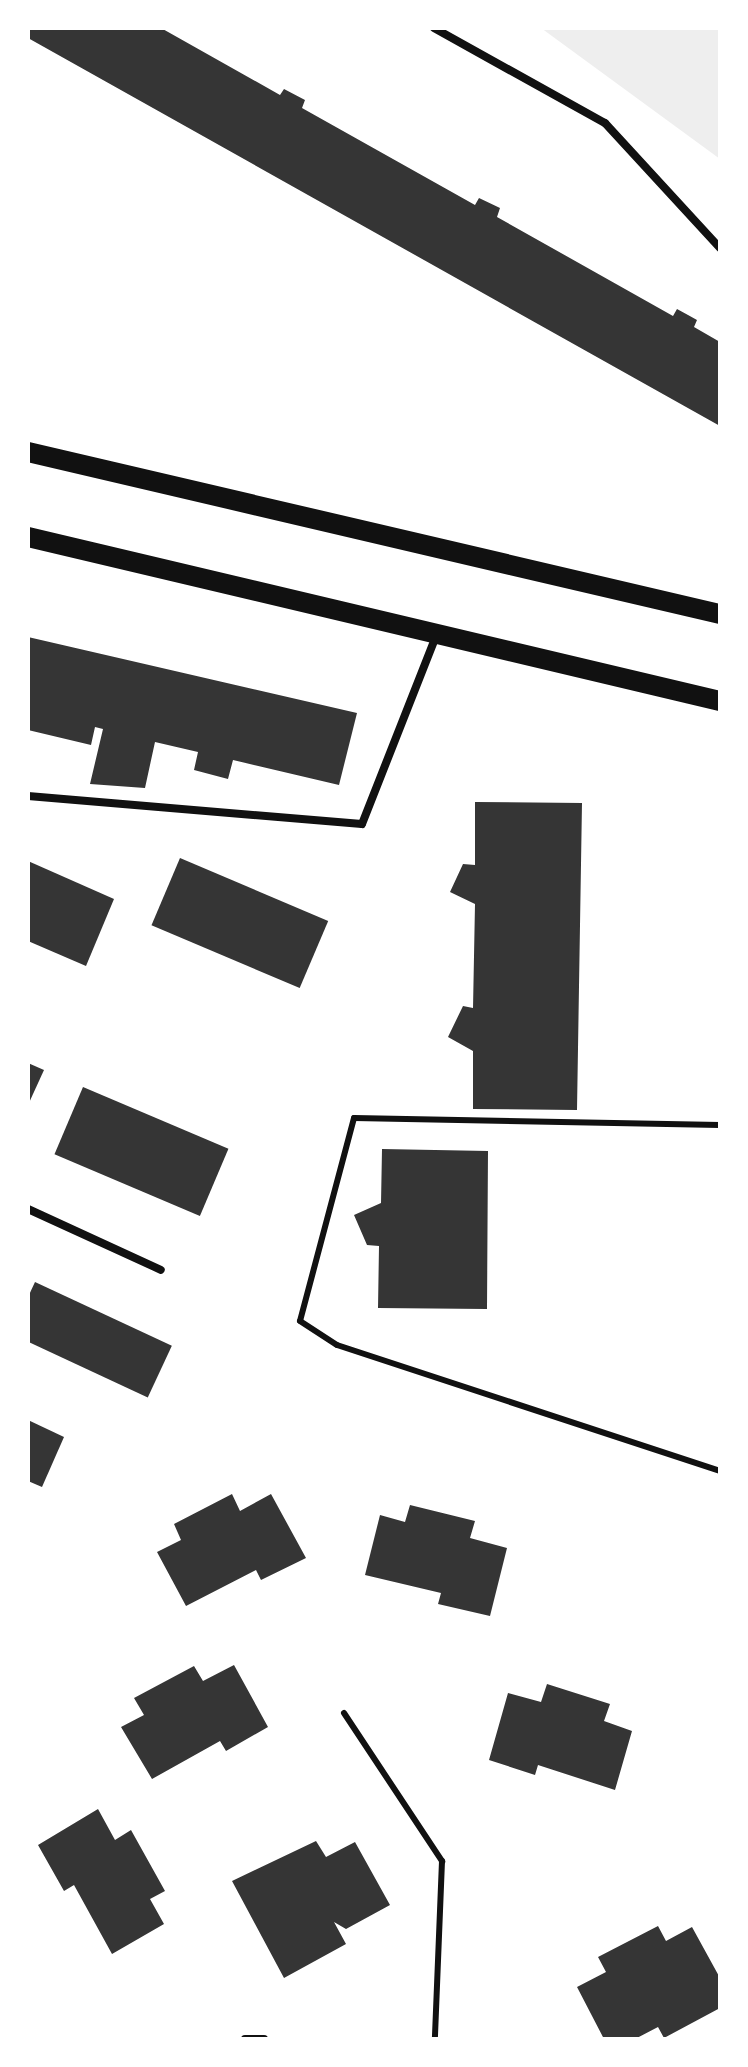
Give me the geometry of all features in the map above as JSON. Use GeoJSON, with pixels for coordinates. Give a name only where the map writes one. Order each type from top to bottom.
{"type":"FeatureCollection","features":[{"type":"Feature","properties":{"kind":"main road"},"geometry":{"type":"LineString","coordinates":[[28,452],[720,614]]}},
{"type":"Feature","properties":{"kind":"main road"},"geometry":{"type":"LineString","coordinates":[[28,537],[720,701]]}},
{"type":"Feature","properties":{"kind":"street"},"geometry":{"type":"LineString","coordinates":[[434,28],[605,123],[720,248]]}},
{"type":"Feature","properties":{"kind":"street"},"geometry":{"type":"LineString","coordinates":[[28,796],[362,824],[437,632]]}},
{"type":"Feature","properties":{"kind":"street"},"geometry":{"type":"LineString","coordinates":[[28,1209],[161,1270]]}},
{"type":"Feature","properties":{"kind":"street"},"geometry":{"type":"LineString","coordinates":[[245,2039],[264,2039]]}},
{"type":"Feature","properties":{"kind":"lane"},"geometry":{"type":"LineString","coordinates":[[720,1125],[354,1118],[300,1321],[337,1345],[720,1471]]}},
{"type":"Feature","properties":{"kind":"lane"},"geometry":{"type":"LineString","coordinates":[[344,1713],[442,1861],[435,2039]]}},
{"type":"Feature","properties":{"kind":"shaded area"},"geometry":{"type":"Polygon","coordinates":[[[541,28],[720,28],[720,159],[541,28]]]}},
{"type":"Feature","properties":{"kind":"building"},"geometry":{"type":"Polygon","coordinates":[[[28,28],[161,28],[280,95],[284,89],[305,100],[302,108],[475,205],[479,198],[500,208],[497,217],[673,316],[677,309],[697,320],[694,327],[720,342],[720,426],[28,38],[28,28]]]}},
{"type":"Feature","properties":{"kind":"building"},"geometry":{"type":"Polygon","coordinates":[[[28,637],[357,713],[339,785],[233,760],[228,779],[194,770],[198,752],[155,742],[145,788],[90,784],[103,729],[95,727],[91,745],[28,730],[28,637]]]}},
{"type":"Feature","properties":{"kind":"building"},"geometry":{"type":"Polygon","coordinates":[[[475,802],[582,803],[577,1110],[473,1109],[473,1051],[448,1037],[463,1006],[473,1008],[475,904],[450,892],[463,864],[475,865],[475,802]]]}},
{"type":"Feature","properties":{"kind":"building"},"geometry":{"type":"Polygon","coordinates":[[[180,858],[328,921],[300,988],[151,925],[180,858]]]}},
{"type":"Feature","properties":{"kind":"building"},"geometry":{"type":"Polygon","coordinates":[[[28,861],[114,899],[86,966],[28,941],[28,861]]]}},
{"type":"Feature","properties":{"kind":"building"},"geometry":{"type":"Polygon","coordinates":[[[28,1063],[44,1070],[28,1105],[28,1063]]]}},
{"type":"Feature","properties":{"kind":"building"},"geometry":{"type":"Polygon","coordinates":[[[83,1087],[228,1149],[200,1216],[54,1154],[83,1087]]]}},
{"type":"Feature","properties":{"kind":"building"},"geometry":{"type":"Polygon","coordinates":[[[382,1149],[488,1151],[487,1309],[378,1308],[379,1246],[367,1245],[354,1215],[381,1203],[382,1149]]]}},
{"type":"Feature","properties":{"kind":"building"},"geometry":{"type":"Polygon","coordinates":[[[35,1282],[172,1346],[148,1397],[28,1342],[28,1297],[35,1282]]]}},
{"type":"Feature","properties":{"kind":"building"},"geometry":{"type":"Polygon","coordinates":[[[28,1420],[64,1437],[42,1487],[28,1481],[28,1420]]]}},
{"type":"Feature","properties":{"kind":"building"},"geometry":{"type":"Polygon","coordinates":[[[232,1494],[240,1511],[271,1494],[306,1558],[261,1580],[256,1570],[186,1606],[157,1552],[181,1540],[174,1524],[232,1494]]]}},
{"type":"Feature","properties":{"kind":"building"},"geometry":{"type":"Polygon","coordinates":[[[410,1505],[475,1521],[470,1538],[507,1548],[490,1616],[438,1604],[441,1593],[365,1575],[380,1515],[405,1522],[410,1505]]]}},
{"type":"Feature","properties":{"kind":"building"},"geometry":{"type":"Polygon","coordinates":[[[234,1665],[268,1727],[226,1751],[220,1741],[152,1779],[121,1727],[144,1715],[134,1698],[194,1666],[203,1681],[234,1665]]]}},
{"type":"Feature","properties":{"kind":"building"},"geometry":{"type":"Polygon","coordinates":[[[547,1684],[610,1704],[604,1721],[632,1731],[615,1790],[538,1765],[535,1775],[489,1760],[508,1693],[541,1702],[547,1684]]]}},
{"type":"Feature","properties":{"kind":"building"},"geometry":{"type":"Polygon","coordinates":[[[98,1809],[115,1840],[131,1830],[165,1891],[150,1899],[164,1924],[112,1954],[74,1885],[64,1891],[38,1845],[98,1809]]]}},
{"type":"Feature","properties":{"kind":"building"},"geometry":{"type":"Polygon","coordinates":[[[316,1841],[326,1857],[355,1842],[390,1905],[346,1929],[334,1922],[346,1944],[284,1978],[232,1881],[316,1841]]]}},
{"type":"Feature","properties":{"kind":"building"},"geometry":{"type":"Polygon","coordinates":[[[658,1926],[666,1941],[692,1927],[720,1978],[720,2008],[664,2038],[658,2027],[635,2039],[604,2039],[577,1987],[606,1972],[598,1957],[658,1926]]]}}]}
